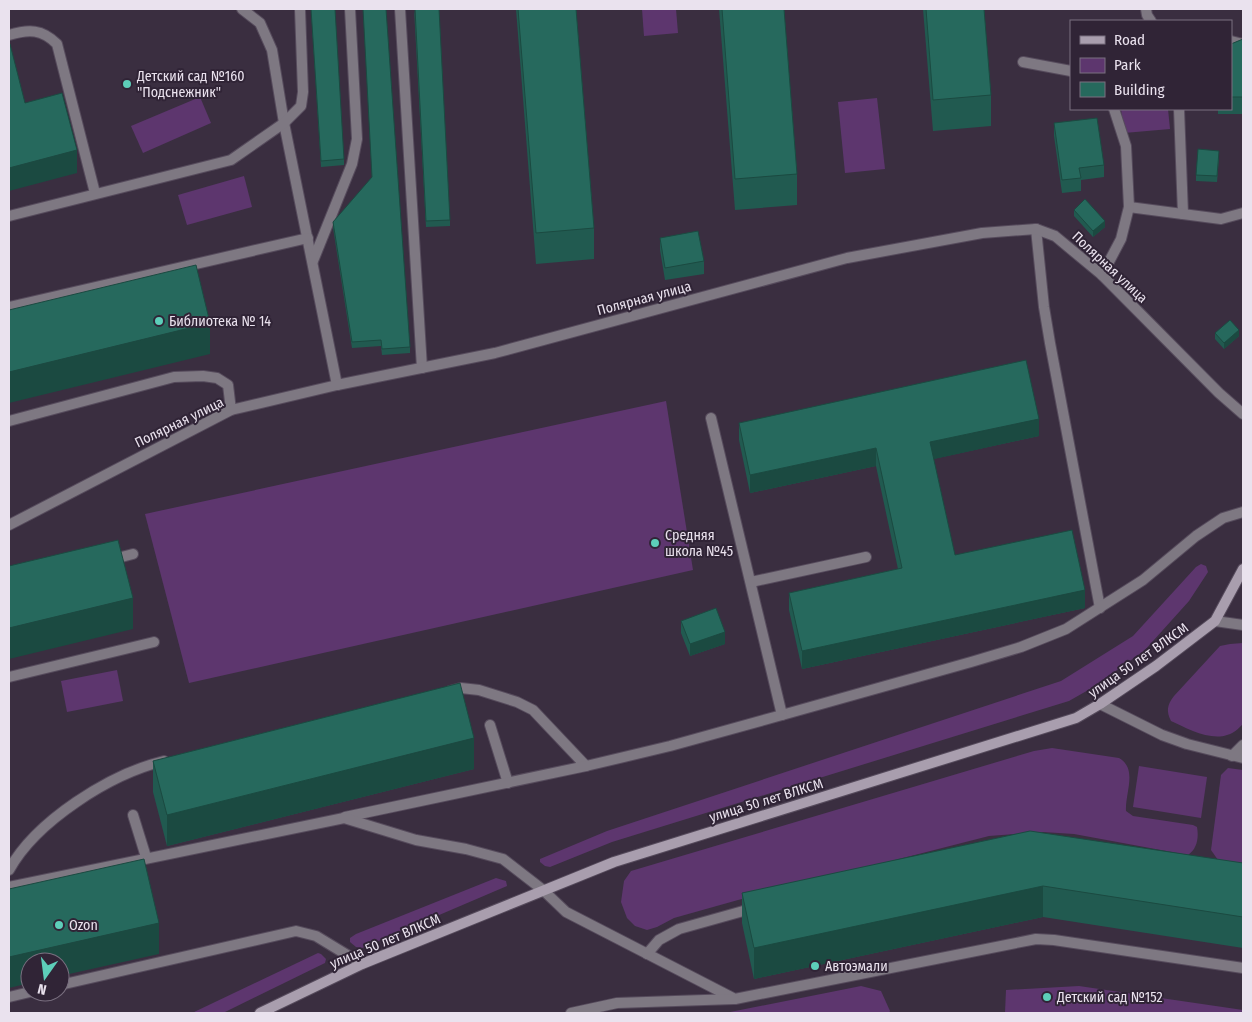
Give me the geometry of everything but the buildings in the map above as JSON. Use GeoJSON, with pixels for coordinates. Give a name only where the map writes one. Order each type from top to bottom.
{"type":"FeatureCollection","features":[{"type":"Feature","properties":{"kind":"main road","name":"улица 50 лет ВЛКСМ"},"geometry":{"type":"LineString","coordinates":[[260,1013],[362,964],[614,862],[1076,718],[1156,666],[1215,621],[1243,570]]}},
{"type":"Feature","properties":{"kind":"street"},"geometry":{"type":"LineString","coordinates":[[242,9],[260,23],[272,50],[284,123],[337,385]]}},
{"type":"Feature","properties":{"kind":"street"},"geometry":{"type":"LineString","coordinates":[[9,216],[231,160],[284,123],[301,106],[304,92],[300,9]]}},
{"type":"Feature","properties":{"kind":"street"},"geometry":{"type":"LineString","coordinates":[[313,261],[352,164],[357,139],[350,9]]}},
{"type":"Feature","properties":{"kind":"street"},"geometry":{"type":"LineString","coordinates":[[400,9],[422,368]]}},
{"type":"Feature","properties":{"kind":"street"},"geometry":{"type":"LineString","coordinates":[[9,35],[25,30],[47,34],[57,44],[95,193]]}},
{"type":"Feature","properties":{"kind":"street"},"geometry":{"type":"LineString","coordinates":[[1023,62],[1070,71]]}},
{"type":"Feature","properties":{"kind":"street"},"geometry":{"type":"LineString","coordinates":[[1102,275],[1121,239],[1130,207],[1126,146],[1114,110]]}},
{"type":"Feature","properties":{"kind":"street"},"geometry":{"type":"LineString","coordinates":[[1179,110],[1183,214]]}},
{"type":"Feature","properties":{"kind":"street"},"geometry":{"type":"LineString","coordinates":[[1130,207],[1221,219],[1243,213]]}},
{"type":"Feature","properties":{"kind":"street"},"geometry":{"type":"LineString","coordinates":[[1036,229],[1044,307],[1050,343],[1100,608]]}},
{"type":"Feature","properties":{"kind":"street","name":"Полярная улица"},"geometry":{"type":"LineString","coordinates":[[9,525],[231,410],[337,385],[495,353],[848,258],[982,232],[1036,229],[1055,236],[1102,275],[1219,393],[1243,414]]}},
{"type":"Feature","properties":{"kind":"street"},"geometry":{"type":"LineString","coordinates":[[9,307],[308,238]]}},
{"type":"Feature","properties":{"kind":"street"},"geometry":{"type":"LineString","coordinates":[[9,420],[174,378],[203,376],[217,378],[228,385],[231,410]]}},
{"type":"Feature","properties":{"kind":"street"},"geometry":{"type":"LineString","coordinates":[[711,418],[782,715]]}},
{"type":"Feature","properties":{"kind":"street"},"geometry":{"type":"LineString","coordinates":[[9,887],[586,766],[670,746],[1021,647],[1066,629],[1143,580],[1196,536],[1223,518],[1243,512]]}},
{"type":"Feature","properties":{"kind":"street"},"geometry":{"type":"LineString","coordinates":[[104,561],[133,554]]}},
{"type":"Feature","properties":{"kind":"street"},"geometry":{"type":"LineString","coordinates":[[751,582],[866,557]]}},
{"type":"Feature","properties":{"kind":"street"},"geometry":{"type":"LineString","coordinates":[[1215,621],[1243,626]]}},
{"type":"Feature","properties":{"kind":"street"},"geometry":{"type":"LineString","coordinates":[[9,677],[154,642]]}},
{"type":"Feature","properties":{"kind":"street"},"geometry":{"type":"LineString","coordinates":[[442,692],[461,688],[479,690],[517,702],[533,710],[586,766]]}},
{"type":"Feature","properties":{"kind":"street"},"geometry":{"type":"LineString","coordinates":[[1100,704],[1162,735],[1187,744],[1243,758]]}},
{"type":"Feature","properties":{"kind":"street"},"geometry":{"type":"LineString","coordinates":[[490,725],[508,783]]}},
{"type":"Feature","properties":{"kind":"street"},"geometry":{"type":"LineString","coordinates":[[1232,756],[1243,745]]}},
{"type":"Feature","properties":{"kind":"street"},"geometry":{"type":"LineString","coordinates":[[9,870],[23,850],[52,820],[92,792],[123,775],[176,758]]}},
{"type":"Feature","properties":{"kind":"street"},"geometry":{"type":"LineString","coordinates":[[133,815],[146,857]]}},
{"type":"Feature","properties":{"kind":"street"},"geometry":{"type":"LineString","coordinates":[[344,818],[416,840],[466,849],[503,860],[543,890],[566,912],[735,1000]]}},
{"type":"Feature","properties":{"kind":"street"},"geometry":{"type":"LineString","coordinates":[[647,954],[659,940],[679,929],[761,906]]}},
{"type":"Feature","properties":{"kind":"street"},"geometry":{"type":"LineString","coordinates":[[70,983],[296,931],[316,936],[362,964]]}},
{"type":"Feature","properties":{"kind":"street"},"geometry":{"type":"LineString","coordinates":[[571,1013],[617,1003],[735,1000],[1036,939],[1054,940],[1243,968]]}},
{"type":"Feature","properties":{"kind":"green space"},"geometry":{"type":"Polygon","coordinates":[[[642,9],[676,9],[678,33],[644,36],[642,9]]]}},
{"type":"Feature","properties":{"kind":"green space"},"geometry":{"type":"Polygon","coordinates":[[[200,97],[211,123],[143,153],[131,126],[200,97]]]}},
{"type":"Feature","properties":{"kind":"green space"},"geometry":{"type":"Polygon","coordinates":[[[877,98],[885,169],[845,173],[838,102],[877,98]]]}},
{"type":"Feature","properties":{"kind":"green space"},"geometry":{"type":"Polygon","coordinates":[[[1121,110],[1168,110],[1170,129],[1124,133],[1121,110]]]}},
{"type":"Feature","properties":{"kind":"green space"},"geometry":{"type":"Polygon","coordinates":[[[244,176],[252,207],[187,225],[178,195],[244,176]]]}},
{"type":"Feature","properties":{"kind":"green space"},"geometry":{"type":"Polygon","coordinates":[[[666,401],[693,570],[189,683],[145,514],[666,401]]]}},
{"type":"Feature","properties":{"kind":"green space"},"geometry":{"type":"Polygon","coordinates":[[[1201,564],[1206,566],[1208,572],[1189,601],[1144,651],[1090,689],[1069,701],[612,842],[550,867],[540,862],[540,859],[607,831],[1061,681],[1133,636],[1196,567],[1201,564]]]}},
{"type":"Feature","properties":{"kind":"green space"},"geometry":{"type":"Polygon","coordinates":[[[1243,643],[1243,724],[1236,731],[1229,734],[1213,736],[1198,733],[1171,721],[1168,711],[1172,699],[1220,646],[1243,643]]]}},
{"type":"Feature","properties":{"kind":"green space"},"geometry":{"type":"Polygon","coordinates":[[[117,670],[123,701],[67,712],[61,681],[117,670]]]}},
{"type":"Feature","properties":{"kind":"green space"},"geometry":{"type":"Polygon","coordinates":[[[1052,748],[1119,758],[1128,768],[1129,775],[1126,811],[1133,816],[1197,827],[1198,835],[1193,850],[1188,855],[1074,834],[1043,832],[989,836],[738,900],[674,918],[647,930],[635,926],[627,918],[621,902],[624,881],[631,871],[1034,751],[1052,748]]]}},
{"type":"Feature","properties":{"kind":"green space"},"geometry":{"type":"Polygon","coordinates":[[[1139,766],[1207,777],[1201,818],[1133,807],[1139,766]]]}},
{"type":"Feature","properties":{"kind":"green space"},"geometry":{"type":"Polygon","coordinates":[[[1228,768],[1243,770],[1243,865],[1218,860],[1211,850],[1221,775],[1228,768]]]}},
{"type":"Feature","properties":{"kind":"green space"},"geometry":{"type":"Polygon","coordinates":[[[496,878],[506,881],[507,886],[362,948],[356,947],[350,942],[350,938],[356,934],[496,878]]]}},
{"type":"Feature","properties":{"kind":"green space"},"geometry":{"type":"Polygon","coordinates":[[[318,953],[326,959],[325,963],[223,1013],[192,1013],[318,953]]]}},
{"type":"Feature","properties":{"kind":"green space"},"geometry":{"type":"Polygon","coordinates":[[[861,986],[881,991],[890,1011],[889,1013],[725,1013],[861,986]]]}},
{"type":"Feature","properties":{"kind":"green space"},"geometry":{"type":"Polygon","coordinates":[[[1079,986],[1243,1010],[1243,1013],[1005,1013],[1006,990],[1079,986]]]}},
{"type":"Feature","properties":{"kind":"place","name":"Детский сад №160 \"Подснежник\""},"geometry":{"type":"Point","coordinates":[127,84]}},
{"type":"Feature","properties":{"kind":"place","name":"Библиотека № 14"},"geometry":{"type":"Point","coordinates":[159,321]}},
{"type":"Feature","properties":{"kind":"place","name":"Средняя школа №45"},"geometry":{"type":"Point","coordinates":[655,543]}},
{"type":"Feature","properties":{"kind":"place","name":"Ozon"},"geometry":{"type":"Point","coordinates":[59,925]}},
{"type":"Feature","properties":{"kind":"place","name":"Автоэмали"},"geometry":{"type":"Point","coordinates":[815,966]}},
{"type":"Feature","properties":{"kind":"place","name":"Детский сад №152"},"geometry":{"type":"Point","coordinates":[1047,997]}}]}
